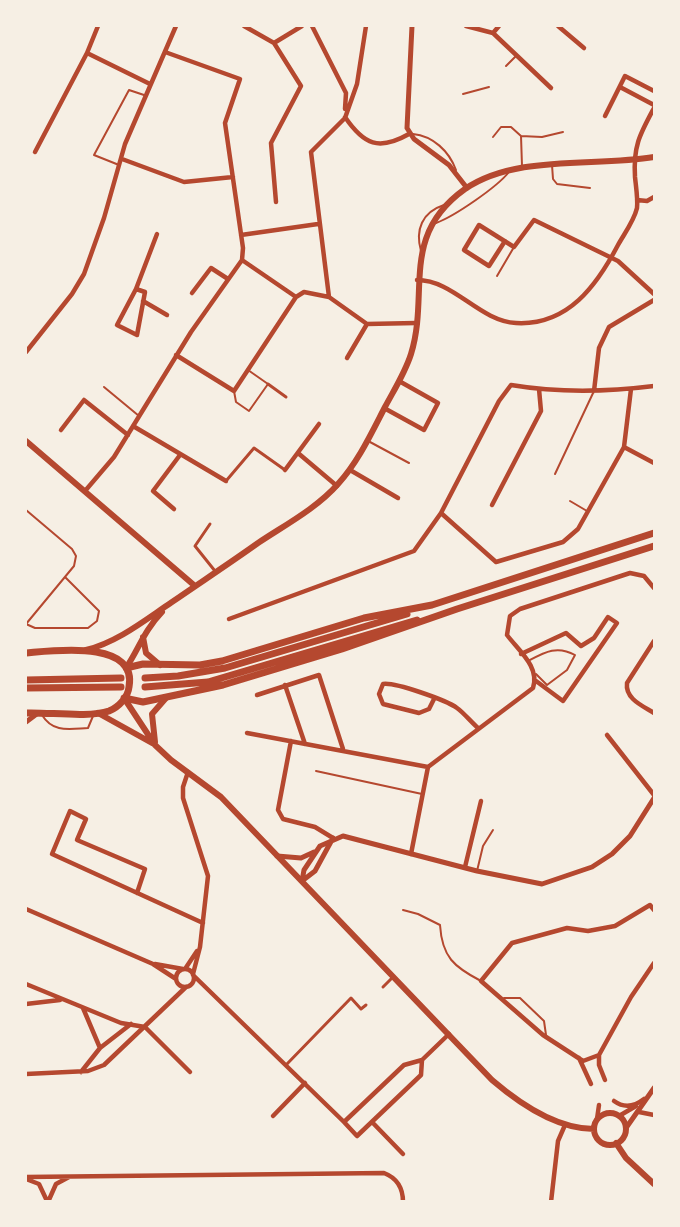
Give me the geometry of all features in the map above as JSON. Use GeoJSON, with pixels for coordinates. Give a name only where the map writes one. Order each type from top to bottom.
{"type":"FeatureCollection","features":[{"type":"Feature","properties":{"kind":"main road"},"geometry":{"type":"LineString","coordinates":[[82,651],[117,638],[315,505],[337,486],[350,470],[367,441],[399,381],[411,352],[416,323],[417,280],[421,253],[434,224],[450,203],[466,188],[522,166],[654,157]]}},
{"type":"Feature","properties":{"kind":"main road"},"geometry":{"type":"LineString","coordinates":[[27,445],[85,491],[195,586]]}},
{"type":"Feature","properties":{"kind":"main road"},"geometry":{"type":"LineString","coordinates":[[145,678],[178,676],[225,668],[432,605],[654,533]]}},
{"type":"Feature","properties":{"kind":"main road"},"geometry":{"type":"LineString","coordinates":[[124,698],[143,702],[223,685],[296,664],[457,609],[654,546]]}},
{"type":"Feature","properties":{"kind":"main road"},"geometry":{"type":"LineString","coordinates":[[126,668],[136,652],[142,635],[173,601]]}},
{"type":"Feature","properties":{"kind":"main road"},"geometry":{"type":"LineString","coordinates":[[126,668],[139,664],[200,665],[222,661],[358,620],[432,605]]}},
{"type":"Feature","properties":{"kind":"main road"},"geometry":{"type":"LineString","coordinates":[[145,687],[191,685],[217,680],[457,609]]}},
{"type":"Feature","properties":{"kind":"main road"},"geometry":{"type":"LineString","coordinates":[[142,635],[146,652],[163,666]]}},
{"type":"Feature","properties":{"kind":"main road"},"geometry":{"type":"LineString","coordinates":[[26,653],[82,651],[109,654],[126,668],[130,684],[124,698],[114,709],[96,713],[26,713]]}},
{"type":"Feature","properties":{"kind":"main road"},"geometry":{"type":"LineString","coordinates":[[26,680],[121,678]]}},
{"type":"Feature","properties":{"kind":"main road"},"geometry":{"type":"LineString","coordinates":[[26,688],[121,687]]}},
{"type":"Feature","properties":{"kind":"main road"},"geometry":{"type":"LineString","coordinates":[[155,745],[152,714],[167,697]]}},
{"type":"Feature","properties":{"kind":"main road"},"geometry":{"type":"LineString","coordinates":[[124,698],[155,745],[171,760],[221,797],[506,1091],[521,1103],[566,1125],[578,1129],[594,1129]]}},
{"type":"Feature","properties":{"kind":"main road"},"geometry":{"type":"LineString","coordinates":[[96,713],[155,745]]}},
{"type":"Feature","properties":{"kind":"main road"},"geometry":{"type":"LineString","coordinates":[[606,1113],[619,1116],[626,1128],[623,1138],[616,1143],[602,1142],[594,1129],[597,1119],[606,1113]]}},
{"type":"Feature","properties":{"kind":"main road"},"geometry":{"type":"LineString","coordinates":[[616,1143],[626,1158],[654,1184]]}},
{"type":"Feature","properties":{"kind":"street"},"geometry":{"type":"LineString","coordinates":[[35,152],[87,53],[98,26]]}},
{"type":"Feature","properties":{"kind":"street"},"geometry":{"type":"LineString","coordinates":[[26,352],[72,294],[84,274],[119,165],[145,95],[176,26]]}},
{"type":"Feature","properties":{"kind":"street"},"geometry":{"type":"LineString","coordinates":[[244,26],[274,43],[301,86],[271,143],[276,202]]}},
{"type":"Feature","properties":{"kind":"street"},"geometry":{"type":"LineString","coordinates":[[274,43],[302,26]]}},
{"type":"Feature","properties":{"kind":"street"},"geometry":{"type":"LineString","coordinates":[[312,26],[346,93],[345,118],[362,138],[381,145],[394,142],[409,134]]}},
{"type":"Feature","properties":{"kind":"street"},"geometry":{"type":"LineString","coordinates":[[329,297],[318,224],[311,152],[345,118],[357,84],[366,26]]}},
{"type":"Feature","properties":{"kind":"street"},"geometry":{"type":"LineString","coordinates":[[412,26],[406,112],[409,134],[456,173],[466,188]]}},
{"type":"Feature","properties":{"kind":"street"},"geometry":{"type":"LineString","coordinates":[[466,26],[493,33],[551,88]]}},
{"type":"Feature","properties":{"kind":"street"},"geometry":{"type":"LineString","coordinates":[[493,33],[500,26]]}},
{"type":"Feature","properties":{"kind":"street"},"geometry":{"type":"LineString","coordinates":[[558,26],[584,48]]}},
{"type":"Feature","properties":{"kind":"street"},"geometry":{"type":"LineString","coordinates":[[85,491],[128,435],[176,355],[242,260],[241,236],[225,123],[240,79],[165,52]]}},
{"type":"Feature","properties":{"kind":"street"},"geometry":{"type":"LineString","coordinates":[[87,53],[150,84]]}},
{"type":"Feature","properties":{"kind":"street"},"geometry":{"type":"LineString","coordinates":[[605,116],[626,76],[654,91]]}},
{"type":"Feature","properties":{"kind":"street"},"geometry":{"type":"LineString","coordinates":[[417,280],[438,284],[495,318],[518,323],[558,315],[581,299],[601,278],[634,217],[637,200],[634,160],[637,140],[654,107],[620,87]]}},
{"type":"Feature","properties":{"kind":"street"},"geometry":{"type":"LineString","coordinates":[[122,159],[184,182],[233,177]]}},
{"type":"Feature","properties":{"kind":"street"},"geometry":{"type":"LineString","coordinates":[[637,200],[647,201],[654,197]]}},
{"type":"Feature","properties":{"kind":"street"},"geometry":{"type":"LineString","coordinates":[[505,241],[489,266],[464,250],[479,225],[505,241],[514,248],[534,220],[612,258],[654,294]]}},
{"type":"Feature","properties":{"kind":"street"},"geometry":{"type":"LineString","coordinates":[[241,236],[318,224]]}},
{"type":"Feature","properties":{"kind":"street"},"geometry":{"type":"LineString","coordinates":[[136,289],[145,292],[137,335],[117,325],[136,289],[157,234]]}},
{"type":"Feature","properties":{"kind":"street"},"geometry":{"type":"LineString","coordinates":[[242,260],[296,297]]}},
{"type":"Feature","properties":{"kind":"street"},"geometry":{"type":"LineString","coordinates":[[192,293],[211,268],[228,279]]}},
{"type":"Feature","properties":{"kind":"street"},"geometry":{"type":"LineString","coordinates":[[176,355],[234,391],[296,297],[304,292],[329,297],[367,324],[416,323]]}},
{"type":"Feature","properties":{"kind":"street"},"geometry":{"type":"LineString","coordinates":[[594,391],[599,348],[609,327],[654,300]]}},
{"type":"Feature","properties":{"kind":"street"},"geometry":{"type":"LineString","coordinates":[[143,301],[166,315]]}},
{"type":"Feature","properties":{"kind":"street"},"geometry":{"type":"LineString","coordinates":[[346,358],[367,324]]}},
{"type":"Feature","properties":{"kind":"street"},"geometry":{"type":"LineString","coordinates":[[384,408],[424,430],[438,403],[399,381]]}},
{"type":"Feature","properties":{"kind":"street"},"geometry":{"type":"LineString","coordinates":[[268,384],[286,398]]}},
{"type":"Feature","properties":{"kind":"street"},"geometry":{"type":"LineString","coordinates":[[229,619],[414,551],[441,513],[506,388],[511,385],[539,389],[594,391],[654,386]]}},
{"type":"Feature","properties":{"kind":"street"},"geometry":{"type":"LineString","coordinates":[[492,505],[541,411],[539,389]]}},
{"type":"Feature","properties":{"kind":"street"},"geometry":{"type":"LineString","coordinates":[[441,513],[496,562],[564,542],[574,534],[624,447],[631,389]]}},
{"type":"Feature","properties":{"kind":"street"},"geometry":{"type":"LineString","coordinates":[[61,429],[84,400],[128,435]]}},
{"type":"Feature","properties":{"kind":"street"},"geometry":{"type":"LineString","coordinates":[[134,426],[226,481],[255,448],[285,470],[319,424]]}},
{"type":"Feature","properties":{"kind":"street"},"geometry":{"type":"LineString","coordinates":[[40,454],[46,447]]}},
{"type":"Feature","properties":{"kind":"street"},"geometry":{"type":"LineString","coordinates":[[624,447],[654,463]]}},
{"type":"Feature","properties":{"kind":"street"},"geometry":{"type":"LineString","coordinates":[[298,453],[337,486]]}},
{"type":"Feature","properties":{"kind":"street"},"geometry":{"type":"LineString","coordinates":[[174,509],[153,491],[180,455]]}},
{"type":"Feature","properties":{"kind":"street"},"geometry":{"type":"LineString","coordinates":[[350,470],[398,498]]}},
{"type":"Feature","properties":{"kind":"street"},"geometry":{"type":"LineString","coordinates":[[210,524],[195,546],[216,572]]}},
{"type":"Feature","properties":{"kind":"street"},"geometry":{"type":"LineString","coordinates":[[411,854],[428,767],[478,728],[527,695],[536,681],[536,674],[528,661],[507,635],[508,621],[520,609],[630,573],[644,576],[654,588]]}},
{"type":"Feature","properties":{"kind":"street"},"geometry":{"type":"LineString","coordinates":[[521,654],[566,633],[581,646],[594,638],[608,618],[616,623],[563,701],[536,681]]}},
{"type":"Feature","properties":{"kind":"street"},"geometry":{"type":"LineString","coordinates":[[654,641],[627,683],[626,689],[630,697],[654,713]]}},
{"type":"Feature","properties":{"kind":"street"},"geometry":{"type":"LineString","coordinates":[[256,695],[319,675],[343,749]]}},
{"type":"Feature","properties":{"kind":"street"},"geometry":{"type":"LineString","coordinates":[[434,699],[429,710],[424,714],[383,704],[379,694],[380,688],[389,683],[434,699],[456,707],[478,728]]}},
{"type":"Feature","properties":{"kind":"street"},"geometry":{"type":"LineString","coordinates":[[285,686],[305,744]]}},
{"type":"Feature","properties":{"kind":"street"},"geometry":{"type":"LineString","coordinates":[[26,722],[40,713]]}},
{"type":"Feature","properties":{"kind":"street"},"geometry":{"type":"LineString","coordinates":[[247,734],[343,749],[428,767]]}},
{"type":"Feature","properties":{"kind":"street"},"geometry":{"type":"LineString","coordinates":[[277,856],[301,858],[333,838],[350,836],[477,871],[542,884],[592,867],[612,854],[630,836],[654,797],[607,735]]}},
{"type":"Feature","properties":{"kind":"street"},"geometry":{"type":"LineString","coordinates":[[291,741],[278,810],[283,819],[315,826],[333,838]]}},
{"type":"Feature","properties":{"kind":"street"},"geometry":{"type":"LineString","coordinates":[[26,1074],[81,1072],[104,1065],[175,995],[193,982],[200,947],[208,876],[183,798],[183,787],[188,772]]}},
{"type":"Feature","properties":{"kind":"street"},"geometry":{"type":"LineString","coordinates":[[465,867],[481,801]]}},
{"type":"Feature","properties":{"kind":"street"},"geometry":{"type":"LineString","coordinates":[[137,893],[145,868],[77,840],[86,819],[70,811],[52,854],[137,893],[203,923]]}},
{"type":"Feature","properties":{"kind":"street"},"geometry":{"type":"LineString","coordinates":[[302,881],[315,871],[333,838]]}},
{"type":"Feature","properties":{"kind":"street"},"geometry":{"type":"LineString","coordinates":[[302,881],[304,870],[315,851]]}},
{"type":"Feature","properties":{"kind":"street"},"geometry":{"type":"LineString","coordinates":[[599,1055],[584,1061],[579,1058],[547,1037],[481,981],[512,943],[567,928],[588,931],[615,926],[651,905],[654,910]]}},
{"type":"Feature","properties":{"kind":"street"},"geometry":{"type":"LineString","coordinates":[[26,909],[153,964],[186,987]]}},
{"type":"Feature","properties":{"kind":"street"},"geometry":{"type":"LineString","coordinates":[[175,995],[177,980],[200,947]]}},
{"type":"Feature","properties":{"kind":"street"},"geometry":{"type":"LineString","coordinates":[[605,1080],[599,1065],[599,1055],[631,997],[654,963]]}},
{"type":"Feature","properties":{"kind":"street"},"geometry":{"type":"LineString","coordinates":[[153,964],[184,969],[193,974],[357,1136],[421,1075],[422,1060]]}},
{"type":"Feature","properties":{"kind":"street"},"geometry":{"type":"LineString","coordinates":[[383,987],[393,977]]}},
{"type":"Feature","properties":{"kind":"street"},"geometry":{"type":"LineString","coordinates":[[26,984],[83,1008],[131,1024],[145,1026],[190,1072]]}},
{"type":"Feature","properties":{"kind":"street"},"geometry":{"type":"LineString","coordinates":[[286,1065],[351,998],[361,1009],[366,1005]]}},
{"type":"Feature","properties":{"kind":"street"},"geometry":{"type":"LineString","coordinates":[[26,1004],[63,1000]]}},
{"type":"Feature","properties":{"kind":"street"},"geometry":{"type":"LineString","coordinates":[[83,1008],[100,1048]]}},
{"type":"Feature","properties":{"kind":"street"},"geometry":{"type":"LineString","coordinates":[[81,1072],[100,1048],[131,1024]]}},
{"type":"Feature","properties":{"kind":"street"},"geometry":{"type":"LineString","coordinates":[[344,1122],[404,1065],[422,1060],[449,1034]]}},
{"type":"Feature","properties":{"kind":"street"},"geometry":{"type":"LineString","coordinates":[[579,1058],[591,1084]]}},
{"type":"Feature","properties":{"kind":"street"},"geometry":{"type":"LineString","coordinates":[[273,1116],[305,1083]]}},
{"type":"Feature","properties":{"kind":"street"},"geometry":{"type":"LineString","coordinates":[[626,1128],[654,1088]]}},
{"type":"Feature","properties":{"kind":"street"},"geometry":{"type":"LineString","coordinates":[[619,1116],[649,1096]]}},
{"type":"Feature","properties":{"kind":"street"},"geometry":{"type":"LineString","coordinates":[[614,1101],[624,1106],[636,1106]]}},
{"type":"Feature","properties":{"kind":"street"},"geometry":{"type":"LineString","coordinates":[[597,1119],[599,1105]]}},
{"type":"Feature","properties":{"kind":"street"},"geometry":{"type":"LineString","coordinates":[[639,1112],[654,1115]]}},
{"type":"Feature","properties":{"kind":"street"},"geometry":{"type":"LineString","coordinates":[[372,1122],[403,1154]]}},
{"type":"Feature","properties":{"kind":"street"},"geometry":{"type":"LineString","coordinates":[[551,1202],[558,1141],[566,1125]]}},
{"type":"Feature","properties":{"kind":"street"},"geometry":{"type":"LineString","coordinates":[[26,1178],[384,1173],[396,1179],[401,1187],[403,1202]]}},
{"type":"Feature","properties":{"kind":"street"},"geometry":{"type":"LineString","coordinates":[[48,1202],[57,1184],[71,1176]]}},
{"type":"Feature","properties":{"kind":"street"},"geometry":{"type":"LineString","coordinates":[[26,1178],[39,1184],[48,1202]]}},
{"type":"Feature","properties":{"kind":"lane"},"geometry":{"type":"LineString","coordinates":[[506,66],[517,55]]}},
{"type":"Feature","properties":{"kind":"lane"},"geometry":{"type":"LineString","coordinates":[[463,94],[489,87]]}},
{"type":"Feature","properties":{"kind":"lane"},"geometry":{"type":"LineString","coordinates":[[119,165],[94,155],[129,90],[145,95]]}},
{"type":"Feature","properties":{"kind":"lane"},"geometry":{"type":"LineString","coordinates":[[493,137],[501,127],[511,127],[521,136],[542,137],[563,132]]}},
{"type":"Feature","properties":{"kind":"lane"},"geometry":{"type":"LineString","coordinates":[[409,134],[424,135],[445,150],[452,158],[456,173]]}},
{"type":"Feature","properties":{"kind":"lane"},"geometry":{"type":"LineString","coordinates":[[521,136],[522,166]]}},
{"type":"Feature","properties":{"kind":"lane"},"geometry":{"type":"LineString","coordinates":[[552,165],[553,179],[557,183],[590,188]]}},
{"type":"Feature","properties":{"kind":"lane"},"geometry":{"type":"LineString","coordinates":[[434,224],[450,218],[478,196],[496,187],[512,169]]}},
{"type":"Feature","properties":{"kind":"lane"},"geometry":{"type":"LineString","coordinates":[[421,253],[417,238],[422,221],[433,208],[450,203]]}},
{"type":"Feature","properties":{"kind":"lane"},"geometry":{"type":"LineString","coordinates":[[497,276],[514,248]]}},
{"type":"Feature","properties":{"kind":"lane"},"geometry":{"type":"LineString","coordinates":[[234,391],[236,402],[249,411],[268,384],[248,370]]}},
{"type":"Feature","properties":{"kind":"lane"},"geometry":{"type":"LineString","coordinates":[[104,387],[140,417]]}},
{"type":"Feature","properties":{"kind":"lane"},"geometry":{"type":"LineString","coordinates":[[555,474],[594,391]]}},
{"type":"Feature","properties":{"kind":"lane"},"geometry":{"type":"LineString","coordinates":[[367,441],[409,463]]}},
{"type":"Feature","properties":{"kind":"lane"},"geometry":{"type":"LineString","coordinates":[[570,501],[587,511]]}},
{"type":"Feature","properties":{"kind":"lane"},"geometry":{"type":"LineString","coordinates":[[26,510],[75,552],[74,566],[64,577],[26,624],[35,628],[88,628],[97,621],[99,611],[95,604],[64,577]]}},
{"type":"Feature","properties":{"kind":"lane"},"geometry":{"type":"LineString","coordinates":[[528,661],[546,651],[564,649],[575,655],[567,670],[547,685],[536,674]]}},
{"type":"Feature","properties":{"kind":"lane"},"geometry":{"type":"LineString","coordinates":[[40,713],[48,724],[57,729],[88,728],[96,713]]}},
{"type":"Feature","properties":{"kind":"lane"},"geometry":{"type":"LineString","coordinates":[[316,771],[423,795]]}},
{"type":"Feature","properties":{"kind":"lane"},"geometry":{"type":"LineString","coordinates":[[477,871],[483,846],[493,830]]}},
{"type":"Feature","properties":{"kind":"lane"},"geometry":{"type":"LineString","coordinates":[[403,910],[418,914],[440,925],[443,950],[466,973],[481,981]]}},
{"type":"Feature","properties":{"kind":"lane"},"geometry":{"type":"LineString","coordinates":[[501,998],[520,998],[544,1021],[547,1037]]}}]}
